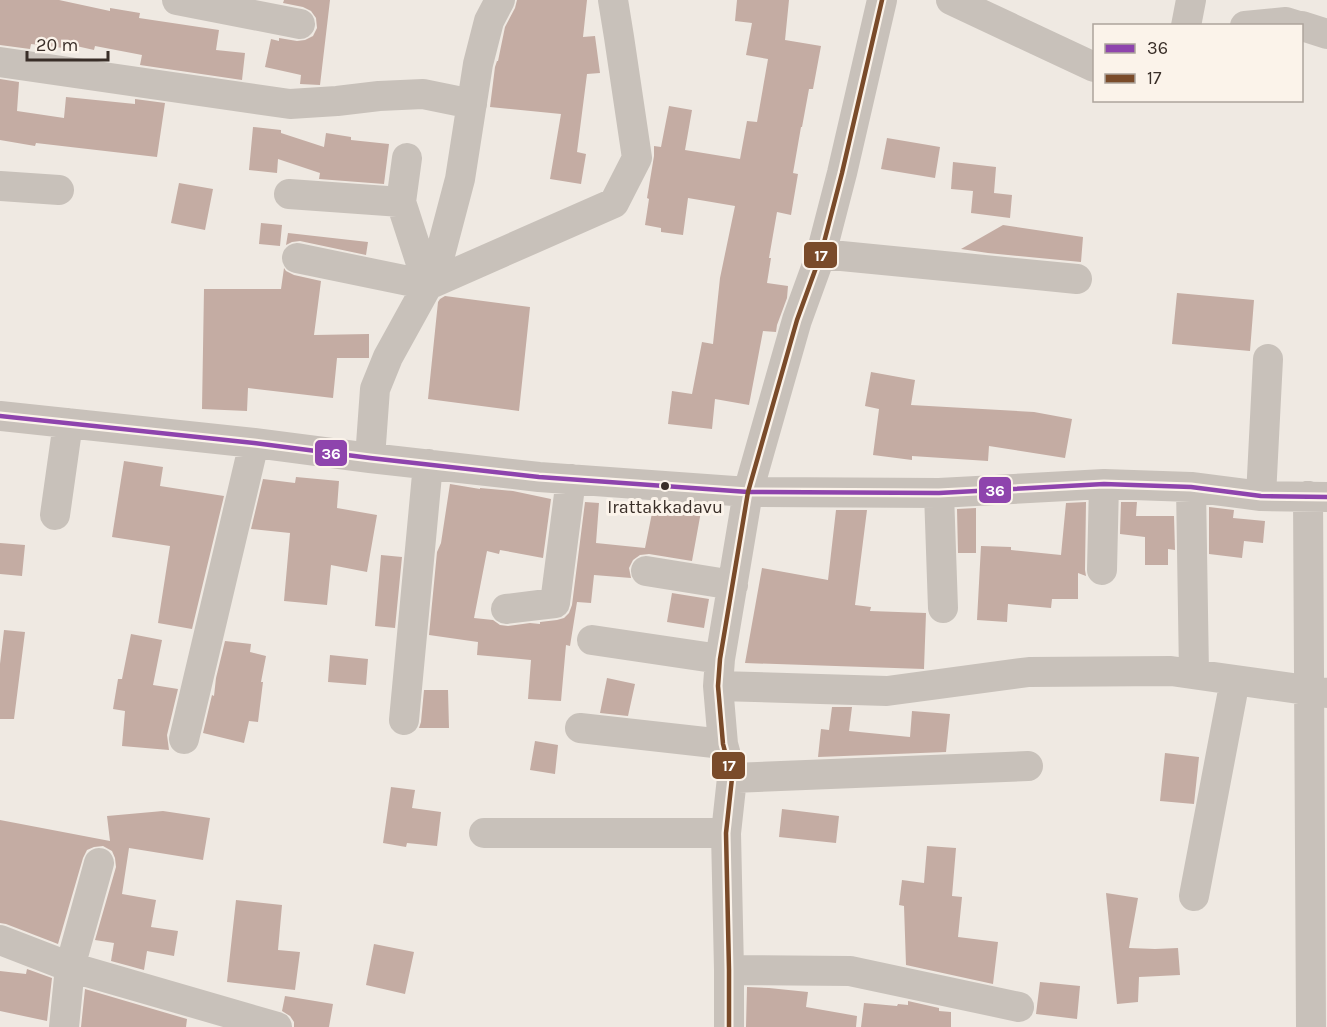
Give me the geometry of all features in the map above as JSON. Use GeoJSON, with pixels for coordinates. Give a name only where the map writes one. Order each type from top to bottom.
{"type":"FeatureCollection","features":[{"type":"Feature","properties":{"kind":"street"},"geometry":{"type":"LineString","coordinates":[[177,0],[300,24]]}},
{"type":"Feature","properties":{"kind":"street"},"geometry":{"type":"LineString","coordinates":[[370,458],[375,389],[388,357],[436,270],[460,179],[478,64],[489,21],[500,0]]}},
{"type":"Feature","properties":{"kind":"street"},"geometry":{"type":"LineString","coordinates":[[297,258],[428,285],[614,203],[637,158],[613,0]]}},
{"type":"Feature","properties":{"kind":"street"},"geometry":{"type":"LineString","coordinates":[[729,1027],[726,833],[732,778],[723,744],[719,673],[748,492],[797,320],[820,254],[842,173],[882,0]]}},
{"type":"Feature","properties":{"kind":"street"},"geometry":{"type":"LineString","coordinates":[[951,0],[1093,66]]}},
{"type":"Feature","properties":{"kind":"street"},"geometry":{"type":"LineString","coordinates":[[1186,24],[1191,0]]}},
{"type":"Feature","properties":{"kind":"street"},"geometry":{"type":"LineString","coordinates":[[1266,24],[1286,22],[1293,24]]}},
{"type":"Feature","properties":{"kind":"street"},"geometry":{"type":"LineString","coordinates":[[1303,27],[1327,34]]}},
{"type":"Feature","properties":{"kind":"street"},"geometry":{"type":"LineString","coordinates":[[0,62],[290,104],[423,94],[472,104]]}},
{"type":"Feature","properties":{"kind":"street"},"geometry":{"type":"LineString","coordinates":[[407,158],[401,202],[428,285]]}},
{"type":"Feature","properties":{"kind":"street"},"geometry":{"type":"LineString","coordinates":[[0,186],[59,190]]}},
{"type":"Feature","properties":{"kind":"street"},"geometry":{"type":"LineString","coordinates":[[289,194],[401,202]]}},
{"type":"Feature","properties":{"kind":"street"},"geometry":{"type":"LineString","coordinates":[[820,254],[1077,279]]}},
{"type":"Feature","properties":{"kind":"street"},"geometry":{"type":"LineString","coordinates":[[1261,496],[1268,360]]}},
{"type":"Feature","properties":{"kind":"street"},"geometry":{"type":"LineString","coordinates":[[0,416],[539,477],[748,492],[939,493],[1104,484],[1191,487],[1261,496],[1318,496],[1318,692],[1311,1027]]}},
{"type":"Feature","properties":{"kind":"street"},"geometry":{"type":"LineString","coordinates":[[56,515],[68,423]]}},
{"type":"Feature","properties":{"kind":"street"},"geometry":{"type":"LineString","coordinates":[[184,739],[254,443]]}},
{"type":"Feature","properties":{"kind":"street"},"geometry":{"type":"LineString","coordinates":[[404,720],[428,464]]}},
{"type":"Feature","properties":{"kind":"street"},"geometry":{"type":"LineString","coordinates":[[506,609],[555,603],[571,479]]}},
{"type":"Feature","properties":{"kind":"street"},"geometry":{"type":"LineString","coordinates":[[1102,570],[1104,484]]}},
{"type":"Feature","properties":{"kind":"street"},"geometry":{"type":"LineString","coordinates":[[1191,487],[1194,674]]}},
{"type":"Feature","properties":{"kind":"street"},"geometry":{"type":"LineString","coordinates":[[939,493],[943,608]]}},
{"type":"Feature","properties":{"kind":"street"},"geometry":{"type":"LineString","coordinates":[[646,570],[733,585]]}},
{"type":"Feature","properties":{"kind":"street"},"geometry":{"type":"LineString","coordinates":[[592,640],[719,673],[887,691],[1029,672],[1171,670],[1318,692]]}},
{"type":"Feature","properties":{"kind":"street"},"geometry":{"type":"LineString","coordinates":[[1194,896],[1235,680]]}},
{"type":"Feature","properties":{"kind":"street"},"geometry":{"type":"LineString","coordinates":[[580,728],[723,744]]}},
{"type":"Feature","properties":{"kind":"street"},"geometry":{"type":"LineString","coordinates":[[732,778],[1028,766]]}},
{"type":"Feature","properties":{"kind":"street"},"geometry":{"type":"LineString","coordinates":[[484,833],[726,833]]}},
{"type":"Feature","properties":{"kind":"street"},"geometry":{"type":"LineString","coordinates":[[64,1027],[70,967],[99,862]]}},
{"type":"Feature","properties":{"kind":"street"},"geometry":{"type":"LineString","coordinates":[[0,940],[70,967],[277,1027]]}},
{"type":"Feature","properties":{"kind":"street"},"geometry":{"type":"LineString","coordinates":[[729,970],[850,971],[1018,1007]]}},
{"type":"Feature","properties":{"kind":"building"},"geometry":{"type":"Polygon","coordinates":[[[0,0],[59,0],[110,11],[110,8],[140,13],[139,18],[219,30],[216,50],[245,53],[242,80],[140,65],[142,55],[95,46],[94,50],[63,43],[63,48],[31,44],[30,49],[0,45],[0,0]]]}},
{"type":"Feature","properties":{"kind":"building"},"geometry":{"type":"Polygon","coordinates":[[[284,0],[330,0],[320,85],[300,84],[301,75],[265,67],[271,39],[305,40],[313,36],[317,28],[316,18],[311,11],[283,3],[284,0]]]}},
{"type":"Feature","properties":{"kind":"building"},"geometry":{"type":"Polygon","coordinates":[[[517,0],[587,0],[583,37],[595,36],[600,73],[587,74],[577,152],[586,154],[581,184],[550,179],[561,114],[490,107],[495,67],[505,27],[517,0]]]}},
{"type":"Feature","properties":{"kind":"building"},"geometry":{"type":"Polygon","coordinates":[[[737,0],[789,0],[785,40],[821,46],[813,89],[809,89],[801,127],[793,173],[798,174],[791,215],[777,212],[769,258],[771,258],[767,283],[788,286],[787,298],[776,332],[763,331],[749,405],[715,399],[712,429],[668,424],[672,391],[692,394],[702,342],[713,344],[720,278],[735,206],[688,198],[683,235],[661,232],[661,228],[645,225],[654,146],[661,147],[669,106],[692,110],[685,150],[740,159],[747,121],[757,122],[768,59],[746,55],[752,23],[735,21],[737,0]]]}},
{"type":"Feature","properties":{"kind":"building"},"geometry":{"type":"Polygon","coordinates":[[[0,79],[19,82],[17,111],[64,118],[66,97],[135,104],[135,99],[165,103],[157,157],[36,143],[35,146],[0,140],[0,79]]]}},
{"type":"Feature","properties":{"kind":"building"},"geometry":{"type":"Polygon","coordinates":[[[253,127],[281,130],[281,133],[324,147],[326,133],[351,137],[351,140],[389,144],[384,184],[319,179],[320,173],[278,159],[277,173],[249,170],[253,127]]]}},
{"type":"Feature","properties":{"kind":"building"},"geometry":{"type":"Polygon","coordinates":[[[887,138],[940,147],[935,178],[881,169],[887,138]]]}},
{"type":"Feature","properties":{"kind":"building"},"geometry":{"type":"Polygon","coordinates":[[[953,162],[996,167],[994,193],[1012,195],[1010,218],[971,213],[973,191],[951,189],[953,162]]]}},
{"type":"Feature","properties":{"kind":"building"},"geometry":{"type":"Polygon","coordinates":[[[179,183],[213,189],[205,230],[171,223],[179,183]]]}},
{"type":"Feature","properties":{"kind":"building"},"geometry":{"type":"Polygon","coordinates":[[[261,223],[282,225],[280,246],[259,244],[261,223]]]}},
{"type":"Feature","properties":{"kind":"building"},"geometry":{"type":"Polygon","coordinates":[[[1003,225],[1083,237],[1081,262],[961,249],[1003,225]]]}},
{"type":"Feature","properties":{"kind":"building"},"geometry":{"type":"Polygon","coordinates":[[[288,233],[368,242],[366,255],[300,241],[286,245],[288,233]]]}},
{"type":"Feature","properties":{"kind":"building"},"geometry":{"type":"Polygon","coordinates":[[[284,268],[294,275],[321,281],[314,335],[369,334],[369,358],[337,358],[333,398],[248,388],[247,411],[202,409],[204,289],[281,289],[284,268]]]}},
{"type":"Feature","properties":{"kind":"building"},"geometry":{"type":"Polygon","coordinates":[[[1177,293],[1254,300],[1250,351],[1172,344],[1177,293]]]}},
{"type":"Feature","properties":{"kind":"building"},"geometry":{"type":"Polygon","coordinates":[[[445,296],[530,307],[519,411],[428,399],[438,302],[445,296]]]}},
{"type":"Feature","properties":{"kind":"building"},"geometry":{"type":"Polygon","coordinates":[[[871,372],[915,380],[911,405],[1034,412],[1072,419],[1065,458],[989,446],[988,461],[912,456],[912,460],[873,455],[879,409],[865,406],[871,372]]]}},
{"type":"Feature","properties":{"kind":"building"},"geometry":{"type":"Polygon","coordinates":[[[124,461],[163,467],[160,486],[224,496],[192,629],[158,623],[170,546],[112,537],[124,461]]]}},
{"type":"Feature","properties":{"kind":"building"},"geometry":{"type":"Polygon","coordinates":[[[296,477],[339,481],[337,508],[377,515],[367,572],[331,565],[327,605],[284,601],[290,533],[251,529],[263,479],[295,483],[296,477]]]}},
{"type":"Feature","properties":{"kind":"building"},"geometry":{"type":"Polygon","coordinates":[[[450,484],[513,491],[551,499],[543,558],[500,550],[499,554],[487,551],[474,618],[493,620],[500,625],[508,626],[540,624],[540,622],[564,618],[569,613],[572,605],[585,502],[599,503],[596,543],[645,548],[654,503],[702,506],[692,561],[649,554],[640,555],[633,560],[629,568],[631,578],[594,575],[591,603],[577,602],[570,646],[566,645],[561,701],[528,699],[531,660],[477,655],[478,642],[429,635],[437,552],[441,543],[450,484]]]}},
{"type":"Feature","properties":{"kind":"building"},"geometry":{"type":"Polygon","coordinates":[[[1086,502],[1086,576],[1078,573],[1078,599],[1052,599],[1051,608],[1008,604],[1007,622],[977,620],[981,546],[1011,547],[1011,550],[1061,555],[1066,503],[1086,502]]]}},
{"type":"Feature","properties":{"kind":"building"},"geometry":{"type":"Polygon","coordinates":[[[1121,502],[1137,502],[1136,516],[1174,516],[1175,550],[1168,549],[1168,565],[1145,565],[1145,537],[1120,534],[1121,502]]]}},
{"type":"Feature","properties":{"kind":"building"},"geometry":{"type":"Polygon","coordinates":[[[1209,507],[1234,510],[1233,518],[1265,521],[1263,543],[1244,541],[1242,558],[1209,554],[1209,507]]]}},
{"type":"Feature","properties":{"kind":"building"},"geometry":{"type":"Polygon","coordinates":[[[976,508],[976,553],[958,553],[957,509],[976,508]]]}},
{"type":"Feature","properties":{"kind":"building"},"geometry":{"type":"Polygon","coordinates":[[[836,510],[867,510],[855,605],[871,607],[870,611],[926,613],[924,669],[745,663],[762,568],[828,580],[836,510]]]}},
{"type":"Feature","properties":{"kind":"building"},"geometry":{"type":"Polygon","coordinates":[[[0,543],[25,545],[22,576],[0,574],[0,543]]]}},
{"type":"Feature","properties":{"kind":"building"},"geometry":{"type":"Polygon","coordinates":[[[381,555],[402,557],[395,628],[375,626],[381,555]]]}},
{"type":"Feature","properties":{"kind":"building"},"geometry":{"type":"Polygon","coordinates":[[[672,593],[709,599],[704,628],[667,622],[672,593]]]}},
{"type":"Feature","properties":{"kind":"building"},"geometry":{"type":"Polygon","coordinates":[[[4,630],[25,632],[14,719],[0,719],[0,664],[4,630]]]}},
{"type":"Feature","properties":{"kind":"building"},"geometry":{"type":"Polygon","coordinates":[[[131,634],[162,640],[153,685],[178,689],[167,735],[169,750],[122,746],[125,711],[113,709],[118,679],[122,679],[131,634]]]}},
{"type":"Feature","properties":{"kind":"building"},"geometry":{"type":"Polygon","coordinates":[[[225,641],[251,644],[250,652],[266,656],[261,682],[263,682],[258,722],[249,721],[244,743],[203,733],[212,695],[214,696],[225,641]]]}},
{"type":"Feature","properties":{"kind":"building"},"geometry":{"type":"Polygon","coordinates":[[[330,655],[368,659],[366,685],[328,682],[330,655]]]}},
{"type":"Feature","properties":{"kind":"building"},"geometry":{"type":"Polygon","coordinates":[[[607,678],[635,684],[628,716],[600,713],[607,678]]]}},
{"type":"Feature","properties":{"kind":"building"},"geometry":{"type":"Polygon","coordinates":[[[424,690],[448,690],[449,728],[419,728],[424,690]]]}},
{"type":"Feature","properties":{"kind":"building"},"geometry":{"type":"Polygon","coordinates":[[[832,707],[852,707],[849,731],[910,737],[912,711],[950,714],[946,752],[818,757],[821,729],[829,730],[832,707]]]}},
{"type":"Feature","properties":{"kind":"building"},"geometry":{"type":"Polygon","coordinates":[[[535,741],[558,745],[555,774],[530,770],[535,741]]]}},
{"type":"Feature","properties":{"kind":"building"},"geometry":{"type":"Polygon","coordinates":[[[1165,753],[1199,757],[1194,804],[1160,801],[1165,753]]]}},
{"type":"Feature","properties":{"kind":"building"},"geometry":{"type":"Polygon","coordinates":[[[391,787],[415,790],[412,808],[441,812],[437,846],[407,843],[406,847],[383,843],[391,787]]]}},
{"type":"Feature","properties":{"kind":"building"},"geometry":{"type":"Polygon","coordinates":[[[782,809],[839,816],[836,843],[779,837],[782,809]]]}},
{"type":"Feature","properties":{"kind":"building"},"geometry":{"type":"Polygon","coordinates":[[[163,811],[210,818],[203,860],[129,848],[122,894],[156,900],[151,927],[178,931],[174,956],[147,951],[144,970],[111,961],[114,943],[95,940],[116,867],[112,851],[103,846],[87,850],[83,858],[58,944],[0,923],[0,820],[110,841],[107,816],[163,811]]]}},
{"type":"Feature","properties":{"kind":"building"},"geometry":{"type":"Polygon","coordinates":[[[927,846],[956,848],[952,896],[962,897],[958,937],[998,942],[993,984],[906,965],[904,906],[899,905],[902,880],[924,883],[927,846]]]}},
{"type":"Feature","properties":{"kind":"building"},"geometry":{"type":"Polygon","coordinates":[[[1106,893],[1138,898],[1129,948],[1178,948],[1180,975],[1139,977],[1138,1002],[1117,1004],[1106,893]]]}},
{"type":"Feature","properties":{"kind":"building"},"geometry":{"type":"Polygon","coordinates":[[[236,900],[282,905],[278,950],[300,952],[295,990],[227,982],[236,900]]]}},
{"type":"Feature","properties":{"kind":"building"},"geometry":{"type":"Polygon","coordinates":[[[374,944],[414,952],[405,994],[366,985],[374,944]]]}},
{"type":"Feature","properties":{"kind":"building"},"geometry":{"type":"Polygon","coordinates":[[[27,969],[52,978],[47,1021],[0,1011],[0,971],[26,974],[27,969]]]}},
{"type":"Feature","properties":{"kind":"building"},"geometry":{"type":"Polygon","coordinates":[[[1040,982],[1080,986],[1077,1019],[1036,1014],[1040,982]]]}},
{"type":"Feature","properties":{"kind":"building"},"geometry":{"type":"Polygon","coordinates":[[[747,987],[808,992],[806,1007],[857,1016],[856,1027],[746,1027],[747,987]]]}},
{"type":"Feature","properties":{"kind":"building"},"geometry":{"type":"Polygon","coordinates":[[[85,989],[187,1019],[186,1027],[81,1027],[85,989]]]}},
{"type":"Feature","properties":{"kind":"building"},"geometry":{"type":"Polygon","coordinates":[[[285,996],[333,1004],[329,1027],[294,1027],[290,1016],[282,1011],[285,996]]]}},
{"type":"Feature","properties":{"kind":"building"},"geometry":{"type":"Polygon","coordinates":[[[908,1001],[939,1008],[939,1011],[951,1012],[951,1027],[861,1027],[864,1003],[897,1006],[898,1004],[908,1005],[908,1001]]]}},
{"type":"Feature","properties":{"kind":"transit line","name":"17"},"geometry":{"type":"LineString","coordinates":[[729,1027],[726,833],[732,778],[723,744],[718,686],[720,659],[748,492],[797,320],[821,254],[882,0]]}},
{"type":"Feature","properties":{"kind":"transit line","name":"36"},"geometry":{"type":"LineString","coordinates":[[0,416],[539,477],[748,492],[939,493],[1104,484],[1191,487],[1261,496],[1327,497]]}},
{"type":"Feature","properties":{"kind":"place","name":"Irattakkadavu"},"geometry":{"type":"Point","coordinates":[665,486]}}]}
